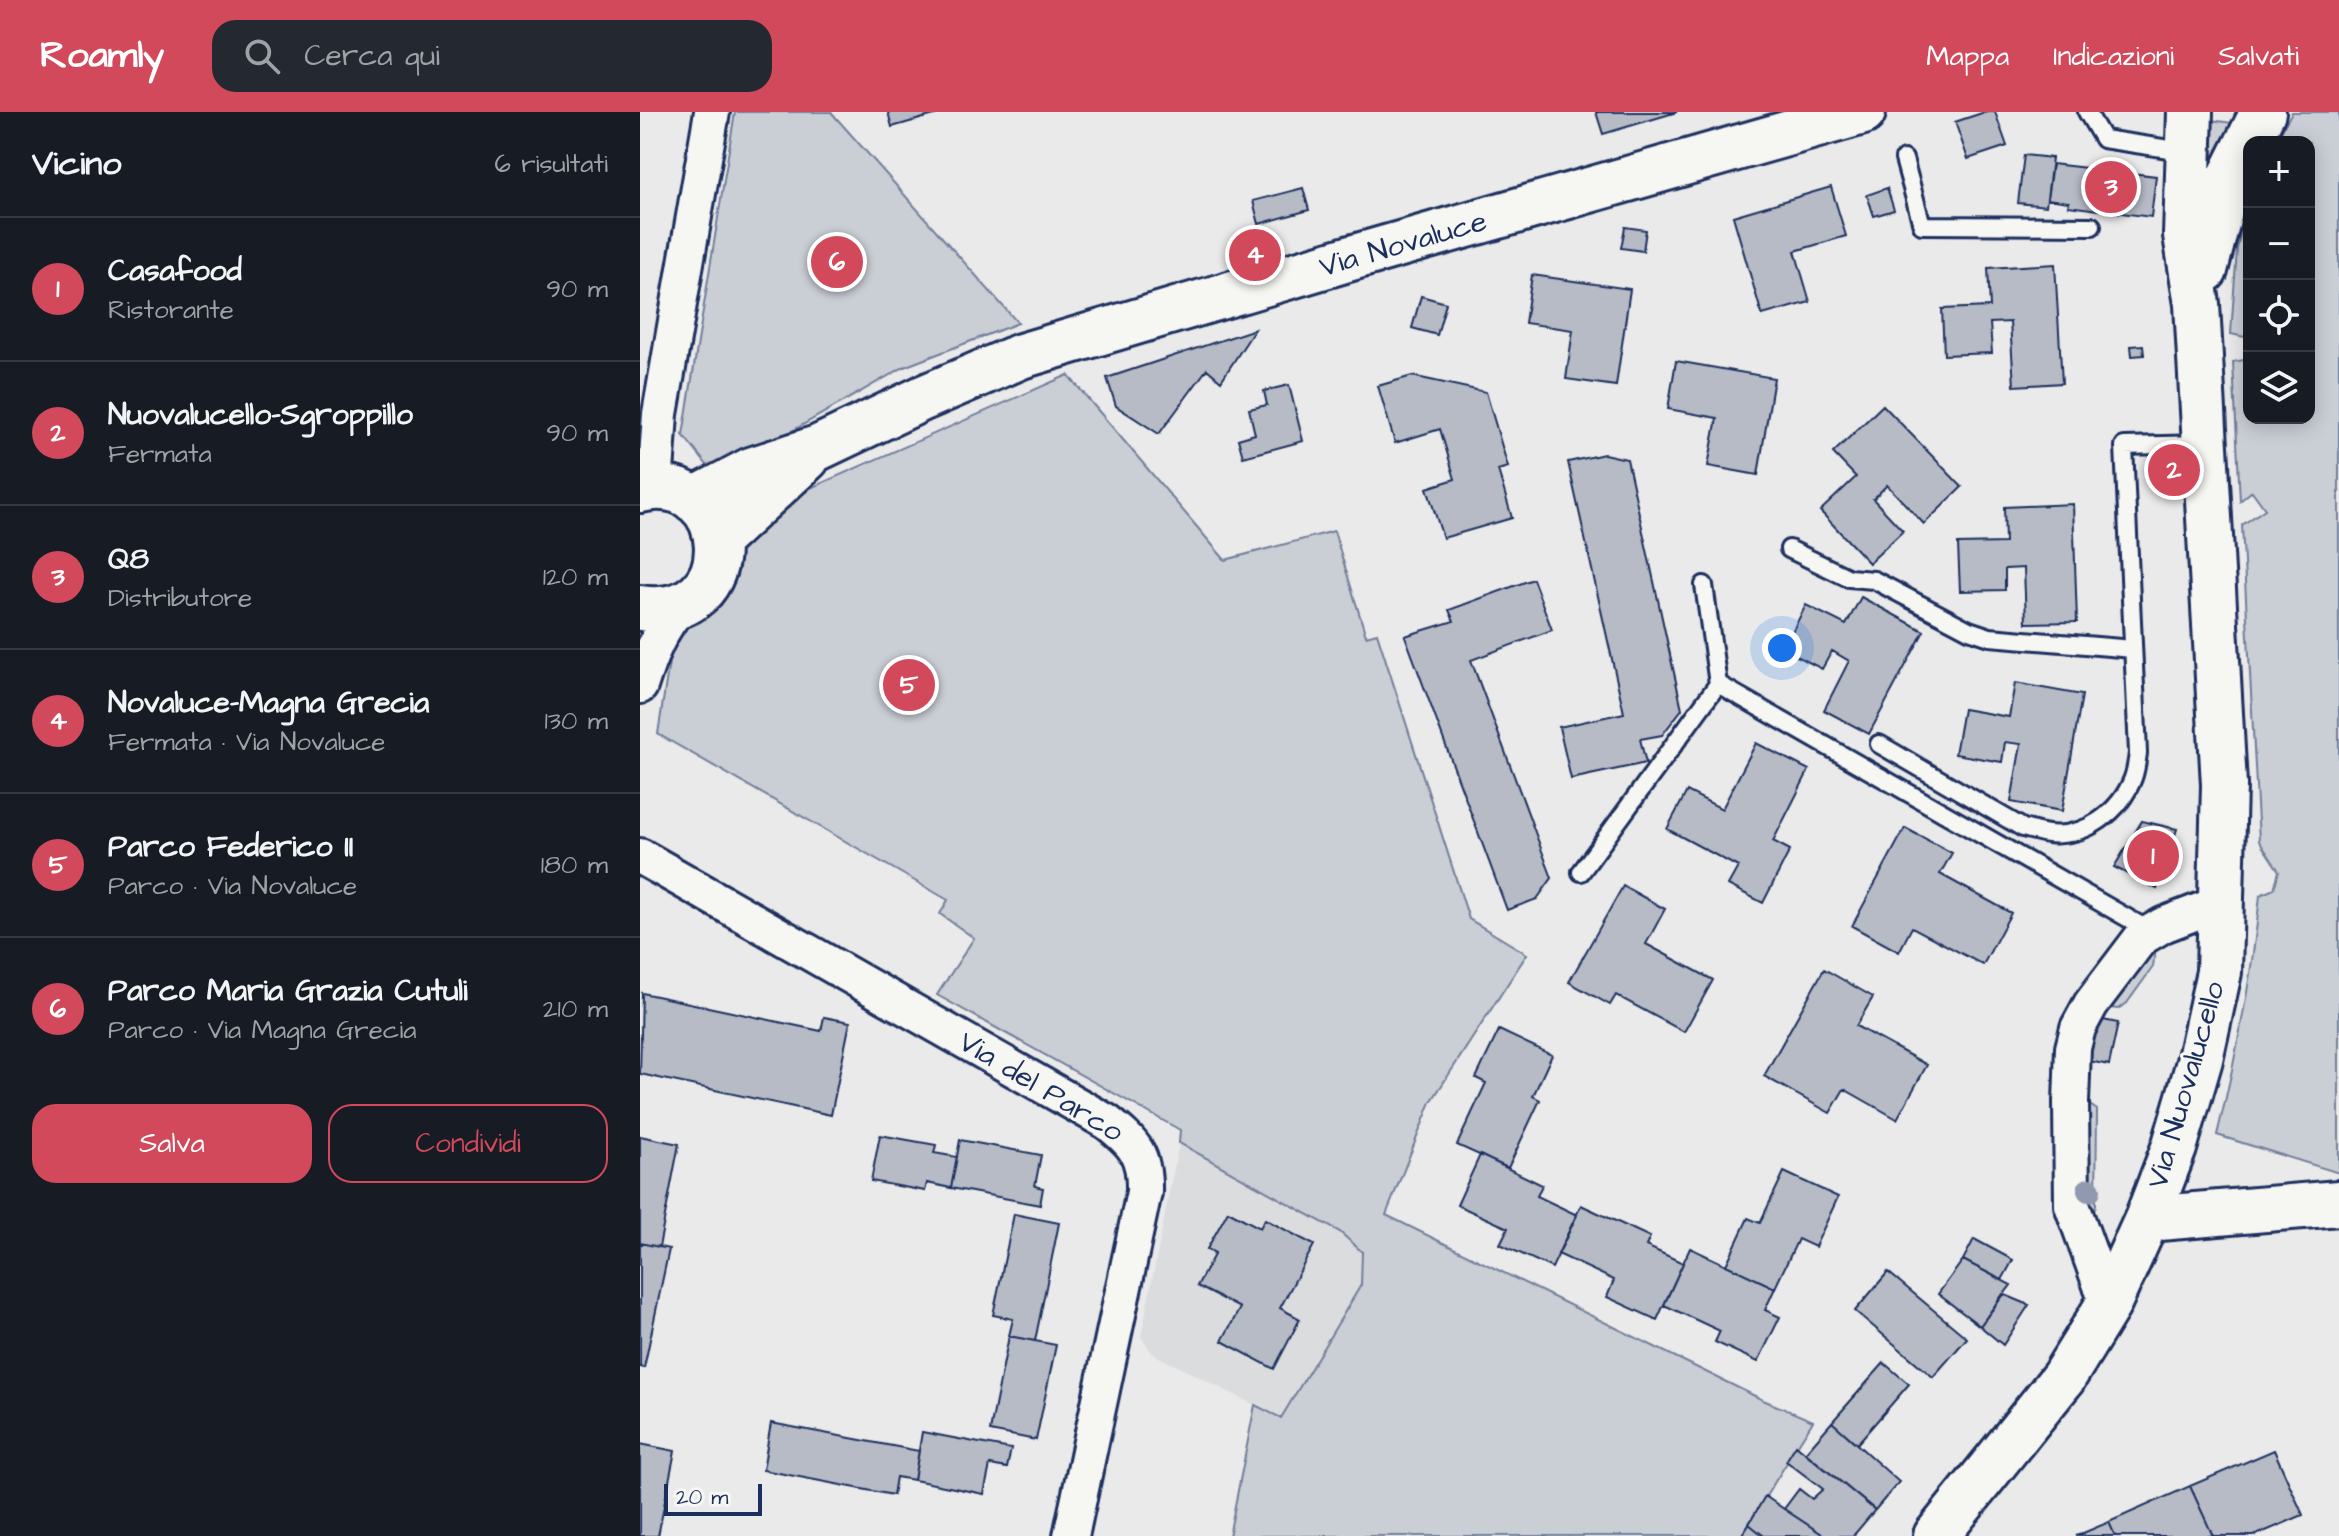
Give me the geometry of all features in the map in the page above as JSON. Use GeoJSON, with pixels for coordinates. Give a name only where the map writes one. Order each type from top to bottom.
{"type":"FeatureCollection","features":[{"type":"Feature","properties":{"kind":"main road","name":"Via Novaluce"},"geometry":{"type":"LineString","coordinates":[[818,448],[1021,356],[1863,112]]}},
{"type":"Feature","properties":{"kind":"main road"},"geometry":{"type":"LineString","coordinates":[[2197,304],[2227,184],[2263,112]]}},
{"type":"Feature","properties":{"kind":"main road"},"geometry":{"type":"LineString","coordinates":[[2190,132],[2186,235],[2197,304]]}},
{"type":"Feature","properties":{"kind":"main road","name":"Via Nuovalucello"},"geometry":{"type":"LineString","coordinates":[[1936,1536],[2063,1378],[2108,1305],[2147,1219],[2174,1148],[2200,1059],[2219,972],[2224,785],[2197,304]]}},
{"type":"Feature","properties":{"kind":"main road"},"geometry":{"type":"LineString","coordinates":[[663,492],[751,470],[818,448]]}},
{"type":"Feature","properties":{"kind":"main road"},"geometry":{"type":"LineString","coordinates":[[718,540],[818,448]]}},
{"type":"Feature","properties":{"kind":"main road"},"geometry":{"type":"LineString","coordinates":[[655,607],[706,586],[718,557],[718,540],[706,511],[663,492]]}},
{"type":"Feature","properties":{"kind":"main road"},"geometry":{"type":"LineString","coordinates":[[2147,1219],[2339,1203]]}},
{"type":"Feature","properties":{"kind":"street"},"geometry":{"type":"LineString","coordinates":[[663,492],[650,420],[712,112]]}},
{"type":"Feature","properties":{"kind":"street"},"geometry":{"type":"LineString","coordinates":[[640,669],[655,607]]}},
{"type":"Feature","properties":{"kind":"street"},"geometry":{"type":"LineString","coordinates":[[640,686],[656,638],[666,622],[655,607]]}},
{"type":"Feature","properties":{"kind":"street","name":"Via del Parco"},"geometry":{"type":"LineString","coordinates":[[640,856],[1107,1122],[1132,1142],[1145,1168],[1144,1192],[1071,1536]]}},
{"type":"Feature","properties":{"kind":"street"},"geometry":{"type":"LineString","coordinates":[[2108,1305],[2072,1205],[2071,1102],[2073,1048],[2078,1028],[2091,1004],[2141,938],[2220,903]]}},
{"type":"Feature","properties":{"kind":"lane"},"geometry":{"type":"LineString","coordinates":[[2087,112],[2103,139],[2190,132]]}},
{"type":"Feature","properties":{"kind":"lane"},"geometry":{"type":"LineString","coordinates":[[1904,159],[1922,225],[2092,226]]}},
{"type":"Feature","properties":{"kind":"lane"},"geometry":{"type":"LineString","coordinates":[[1879,744],[2023,828],[2049,834],[2077,832],[2096,825],[2120,801],[2133,778],[2138,753],[2124,446],[2205,444]]}},
{"type":"Feature","properties":{"kind":"lane"},"geometry":{"type":"LineString","coordinates":[[1789,549],[1849,578],[1874,580],[1969,630],[1990,637],[2133,649]]}},
{"type":"Feature","properties":{"kind":"lane"},"geometry":{"type":"LineString","coordinates":[[1581,872],[1718,684],[1704,585]]}},
{"type":"Feature","properties":{"kind":"lane"},"geometry":{"type":"LineString","coordinates":[[1718,684],[2152,932]]}},
{"type":"Feature","properties":{"kind":"shaded area"},"geometry":{"type":"Polygon","coordinates":[[[735,112],[831,112],[1018,323],[904,367],[715,475],[683,435],[735,112]]]}},
{"type":"Feature","properties":{"kind":"shaded area"},"geometry":{"type":"Polygon","coordinates":[[[2292,112],[2339,112],[2339,1173],[2217,1135],[2243,1016],[2260,895],[2274,889],[2279,871],[2259,841],[2242,525],[2265,509],[2252,491],[2240,501],[2233,362],[2243,360],[2243,424],[2315,424],[2315,136],[2278,136],[2292,112]]]}},
{"type":"Feature","properties":{"kind":"shaded area"},"geometry":{"type":"Polygon","coordinates":[[[2210,120],[2233,123],[2208,179],[2210,120]]]}},
{"type":"Feature","properties":{"kind":"shaded area"},"geometry":{"type":"Polygon","coordinates":[[[2243,224],[2243,337],[2231,334],[2237,249],[2243,224]]]}},
{"type":"Feature","properties":{"kind":"shaded area"},"geometry":{"type":"Polygon","coordinates":[[[1068,375],[1225,560],[1334,531],[1366,636],[1377,633],[1469,919],[1527,954],[1431,1102],[1386,1215],[1763,1400],[1813,1421],[1741,1536],[1229,1536],[1255,1405],[1281,1418],[1361,1285],[1362,1252],[1340,1232],[1179,1143],[1180,1130],[937,995],[974,938],[940,914],[948,900],[658,734],[673,636],[721,603],[734,544],[799,493],[1068,375]]]}},
{"type":"Feature","properties":{"kind":"shaded area"},"geometry":{"type":"Polygon","coordinates":[[[2156,940],[2153,967],[2127,1003],[2119,1009],[2099,1007],[2156,940]]]}},
{"type":"Feature","properties":{"kind":"shaded area"},"geometry":{"type":"Polygon","coordinates":[[[2083,1100],[2097,1110],[2096,1205],[2091,1218],[2086,1215],[2083,1100]]]}},
{"type":"Feature","properties":{"kind":"shaded area"},"geometry":{"type":"Polygon","coordinates":[[[1179,1143],[1340,1232],[1362,1252],[1361,1285],[1281,1418],[1153,1354],[1141,1337],[1179,1143]]]}},
{"type":"Feature","properties":{"kind":"building"},"geometry":{"type":"Polygon","coordinates":[[[888,112],[945,112],[892,127],[888,112]]]}},
{"type":"Feature","properties":{"kind":"building"},"geometry":{"type":"Polygon","coordinates":[[[1596,112],[1677,112],[1603,134],[1596,112]]]}},
{"type":"Feature","properties":{"kind":"building"},"geometry":{"type":"Polygon","coordinates":[[[1985,112],[1995,112],[2007,146],[1968,159],[1955,122],[1985,112]]]}},
{"type":"Feature","properties":{"kind":"building"},"geometry":{"type":"Polygon","coordinates":[[[2024,155],[2052,158],[2046,206],[2018,203],[2024,155]]]}},
{"type":"Feature","properties":{"kind":"building"},"geometry":{"type":"Polygon","coordinates":[[[2052,164],[2156,176],[2151,217],[2068,206],[2069,202],[2047,199],[2052,164]]]}},
{"type":"Feature","properties":{"kind":"building"},"geometry":{"type":"Polygon","coordinates":[[[1831,187],[1846,236],[1795,251],[1810,302],[1762,315],[1733,216],[1831,187]]]}},
{"type":"Feature","properties":{"kind":"building"},"geometry":{"type":"Polygon","coordinates":[[[1303,188],[1309,210],[1259,224],[1253,201],[1303,188]]]}},
{"type":"Feature","properties":{"kind":"building"},"geometry":{"type":"Polygon","coordinates":[[[1887,188],[1894,210],[1874,216],[1867,195],[1887,188]]]}},
{"type":"Feature","properties":{"kind":"building"},"geometry":{"type":"Polygon","coordinates":[[[1625,227],[1646,230],[1643,251],[1621,248],[1625,227]]]}},
{"type":"Feature","properties":{"kind":"building"},"geometry":{"type":"Polygon","coordinates":[[[2055,264],[2062,383],[2014,386],[2010,322],[1990,323],[1992,353],[1944,355],[1942,309],[1990,307],[1988,268],[2055,264]]]}},
{"type":"Feature","properties":{"kind":"building"},"geometry":{"type":"Polygon","coordinates":[[[1532,275],[1630,289],[1616,386],[1566,379],[1573,330],[1525,323],[1532,275]]]}},
{"type":"Feature","properties":{"kind":"building"},"geometry":{"type":"Polygon","coordinates":[[[1421,296],[1446,303],[1437,335],[1412,328],[1421,296]]]}},
{"type":"Feature","properties":{"kind":"building"},"geometry":{"type":"Polygon","coordinates":[[[1255,329],[1221,381],[1207,369],[1159,434],[1116,406],[1107,378],[1255,329]]]}},
{"type":"Feature","properties":{"kind":"building"},"geometry":{"type":"Polygon","coordinates":[[[2143,345],[2144,355],[2132,356],[2131,346],[2143,345]]]}},
{"type":"Feature","properties":{"kind":"building"},"geometry":{"type":"Polygon","coordinates":[[[1676,361],[1774,378],[1758,475],[1708,466],[1717,418],[1668,409],[1676,361]]]}},
{"type":"Feature","properties":{"kind":"building"},"geometry":{"type":"Polygon","coordinates":[[[1412,376],[1486,392],[1508,467],[1498,470],[1512,518],[1443,538],[1427,488],[1455,479],[1440,429],[1395,443],[1378,386],[1412,376]]]}},
{"type":"Feature","properties":{"kind":"building"},"geometry":{"type":"Polygon","coordinates":[[[1289,385],[1303,441],[1243,457],[1238,439],[1255,434],[1249,409],[1267,405],[1264,391],[1289,385]]]}},
{"type":"Feature","properties":{"kind":"building"},"geometry":{"type":"Polygon","coordinates":[[[1883,405],[1962,487],[1924,524],[1887,485],[1873,499],[1903,531],[1869,563],[1820,511],[1856,477],[1833,453],[1883,405]]]}},
{"type":"Feature","properties":{"kind":"building"},"geometry":{"type":"Polygon","coordinates":[[[1604,454],[1627,459],[1682,709],[1662,735],[1640,739],[1646,763],[1571,779],[1559,727],[1624,713],[1568,462],[1604,454]]]}},
{"type":"Feature","properties":{"kind":"building"},"geometry":{"type":"Polygon","coordinates":[[[2073,504],[2077,622],[2026,623],[2024,568],[2005,569],[2005,590],[1960,591],[1958,544],[2005,543],[2004,507],[2073,504]]]}},
{"type":"Feature","properties":{"kind":"building"},"geometry":{"type":"Polygon","coordinates":[[[1533,579],[1552,630],[1471,660],[1552,878],[1537,899],[1507,910],[1405,636],[1454,621],[1449,610],[1533,579]]]}},
{"type":"Feature","properties":{"kind":"building"},"geometry":{"type":"Polygon","coordinates":[[[1861,597],[1924,631],[1869,734],[1824,710],[1849,661],[1832,651],[1822,669],[1783,649],[1806,605],[1846,625],[1861,597]]]}},
{"type":"Feature","properties":{"kind":"building"},"geometry":{"type":"Polygon","coordinates":[[[2015,683],[2082,695],[2062,811],[2011,802],[2021,744],[2005,742],[2002,762],[1955,754],[1963,709],[2009,717],[2015,683]]]}},
{"type":"Feature","properties":{"kind":"building"},"geometry":{"type":"Polygon","coordinates":[[[1756,743],[1809,770],[1773,841],[1790,850],[1763,903],[1728,885],[1738,867],[1667,829],[1687,791],[1722,809],[1756,743]]]}},
{"type":"Feature","properties":{"kind":"building"},"geometry":{"type":"Polygon","coordinates":[[[2142,821],[2177,829],[2157,889],[2114,867],[2142,821]]]}},
{"type":"Feature","properties":{"kind":"building"},"geometry":{"type":"Polygon","coordinates":[[[1905,828],[1952,853],[1940,874],[2011,913],[1983,965],[1912,927],[1899,952],[1852,926],[1905,828]]]}},
{"type":"Feature","properties":{"kind":"building"},"geometry":{"type":"Polygon","coordinates":[[[1623,886],[1665,909],[1646,944],[1713,980],[1684,1032],[1616,995],[1610,1005],[1569,982],[1623,886]]]}},
{"type":"Feature","properties":{"kind":"building"},"geometry":{"type":"Polygon","coordinates":[[[1824,969],[1873,997],[1856,1026],[1927,1065],[1897,1119],[1844,1089],[1830,1113],[1764,1076],[1824,969]]]}},
{"type":"Feature","properties":{"kind":"building"},"geometry":{"type":"Polygon","coordinates":[[[642,993],[821,1031],[824,1017],[850,1022],[831,1115],[640,1074],[642,993]]]}},
{"type":"Feature","properties":{"kind":"building"},"geometry":{"type":"Polygon","coordinates":[[[2098,1019],[2118,1023],[2109,1065],[2089,1061],[2098,1019]]]}},
{"type":"Feature","properties":{"kind":"building"},"geometry":{"type":"Polygon","coordinates":[[[1499,1030],[1552,1055],[1533,1096],[1540,1100],[1508,1168],[1457,1145],[1486,1083],[1476,1078],[1499,1030]]]}},
{"type":"Feature","properties":{"kind":"building"},"geometry":{"type":"Polygon","coordinates":[[[880,1135],[936,1145],[934,1153],[957,1157],[951,1188],[927,1183],[925,1191],[871,1181],[880,1135]]]}},
{"type":"Feature","properties":{"kind":"building"},"geometry":{"type":"Polygon","coordinates":[[[640,1136],[679,1144],[659,1247],[640,1243],[640,1136]]]}},
{"type":"Feature","properties":{"kind":"building"},"geometry":{"type":"Polygon","coordinates":[[[960,1140],[1041,1155],[1035,1186],[1043,1188],[1040,1205],[951,1188],[960,1140]]]}},
{"type":"Feature","properties":{"kind":"building"},"geometry":{"type":"Polygon","coordinates":[[[1480,1155],[1542,1185],[1537,1196],[1577,1215],[1552,1268],[1500,1244],[1508,1228],[1457,1205],[1480,1155]]]}},
{"type":"Feature","properties":{"kind":"building"},"geometry":{"type":"Polygon","coordinates":[[[1784,1172],[1838,1197],[1815,1247],[1798,1239],[1775,1288],[1726,1265],[1748,1218],[1760,1223],[1784,1172]]]}},
{"type":"Feature","properties":{"kind":"building"},"geometry":{"type":"Polygon","coordinates":[[[1581,1205],[1650,1237],[1646,1246],[1683,1263],[1657,1320],[1607,1297],[1614,1280],[1558,1254],[1581,1205]]]}},
{"type":"Feature","properties":{"kind":"building"},"geometry":{"type":"Polygon","coordinates":[[[1228,1211],[1260,1228],[1265,1219],[1314,1245],[1280,1308],[1300,1319],[1274,1369],[1222,1341],[1240,1308],[1197,1286],[1215,1253],[1207,1249],[1228,1211]]]}},
{"type":"Feature","properties":{"kind":"building"},"geometry":{"type":"Polygon","coordinates":[[[1014,1214],[1059,1223],[1035,1341],[1009,1336],[1013,1319],[993,1315],[1014,1214]]]}},
{"type":"Feature","properties":{"kind":"building"},"geometry":{"type":"Polygon","coordinates":[[[1974,1239],[2013,1260],[2002,1280],[1963,1260],[1974,1239]]]}},
{"type":"Feature","properties":{"kind":"building"},"geometry":{"type":"Polygon","coordinates":[[[640,1243],[669,1249],[644,1368],[640,1367],[640,1243]]]}},
{"type":"Feature","properties":{"kind":"building"},"geometry":{"type":"Polygon","coordinates":[[[1690,1248],[1775,1288],[1765,1310],[1780,1317],[1758,1362],[1715,1342],[1720,1331],[1664,1305],[1690,1248]]]}},
{"type":"Feature","properties":{"kind":"building"},"geometry":{"type":"Polygon","coordinates":[[[1963,1260],[2011,1285],[1980,1326],[1938,1294],[1963,1260]]]}},
{"type":"Feature","properties":{"kind":"building"},"geometry":{"type":"Polygon","coordinates":[[[1888,1272],[1967,1338],[1933,1377],[1855,1311],[1888,1272]]]}},
{"type":"Feature","properties":{"kind":"building"},"geometry":{"type":"Polygon","coordinates":[[[2003,1294],[2029,1305],[2003,1345],[1980,1326],[2003,1294]]]}},
{"type":"Feature","properties":{"kind":"building"},"geometry":{"type":"Polygon","coordinates":[[[1009,1336],[1056,1345],[1036,1440],[990,1431],[1009,1336]]]}},
{"type":"Feature","properties":{"kind":"building"},"geometry":{"type":"Polygon","coordinates":[[[1884,1363],[1909,1384],[1857,1444],[1832,1422],[1884,1363]]]}},
{"type":"Feature","properties":{"kind":"building"},"geometry":{"type":"Polygon","coordinates":[[[1832,1422],[1899,1482],[1875,1510],[1805,1453],[1832,1422]]]}},
{"type":"Feature","properties":{"kind":"building"},"geometry":{"type":"Polygon","coordinates":[[[771,1423],[919,1451],[914,1480],[896,1477],[893,1495],[763,1470],[771,1423]]]}},
{"type":"Feature","properties":{"kind":"building"},"geometry":{"type":"Polygon","coordinates":[[[922,1432],[1011,1449],[1007,1468],[990,1465],[984,1494],[914,1480],[922,1432]]]}},
{"type":"Feature","properties":{"kind":"building"},"geometry":{"type":"Polygon","coordinates":[[[640,1444],[675,1451],[658,1536],[640,1536],[640,1444]]]}},
{"type":"Feature","properties":{"kind":"building"},"geometry":{"type":"Polygon","coordinates":[[[1796,1445],[1875,1510],[1853,1536],[1825,1536],[1784,1509],[1799,1489],[1812,1499],[1823,1489],[1786,1461],[1796,1445]]]}},
{"type":"Feature","properties":{"kind":"building"},"geometry":{"type":"Polygon","coordinates":[[[2274,1450],[2303,1515],[2254,1536],[2213,1536],[2190,1486],[2274,1450]]]}},
{"type":"Feature","properties":{"kind":"building"},"geometry":{"type":"Polygon","coordinates":[[[2190,1486],[2213,1536],[2115,1536],[2109,1522],[2190,1486]]]}},
{"type":"Feature","properties":{"kind":"building"},"geometry":{"type":"Polygon","coordinates":[[[1765,1496],[1825,1536],[1764,1536],[1749,1524],[1765,1496]]]}},
{"type":"Feature","properties":{"kind":"building"},"geometry":{"type":"Polygon","coordinates":[[[2109,1522],[2115,1536],[2076,1536],[2109,1522]]]}},
{"type":"Feature","properties":{"kind":"building"},"geometry":{"type":"Polygon","coordinates":[[[1749,1524],[1764,1536],[1741,1536],[1749,1524]]]}},
{"type":"Feature","properties":{"kind":"place","name":"Q8"},"geometry":{"type":"Point","coordinates":[2111,187]}},
{"type":"Feature","properties":{"kind":"place","name":"Novaluce-Magna Grecia"},"geometry":{"type":"Point","coordinates":[1255,255]}},
{"type":"Feature","properties":{"kind":"place","name":"Parco Maria Grazia Cutuli"},"geometry":{"type":"Point","coordinates":[837,262]}},
{"type":"Feature","properties":{"kind":"place","name":"Nuovalucello-Sgroppillo"},"geometry":{"type":"Point","coordinates":[2174,470]}},
{"type":"Feature","properties":{"kind":"place","name":"Parco Federico II"},"geometry":{"type":"Point","coordinates":[909,685]}},
{"type":"Feature","properties":{"kind":"place","name":"Casafood"},"geometry":{"type":"Point","coordinates":[2153,856]}}]}
